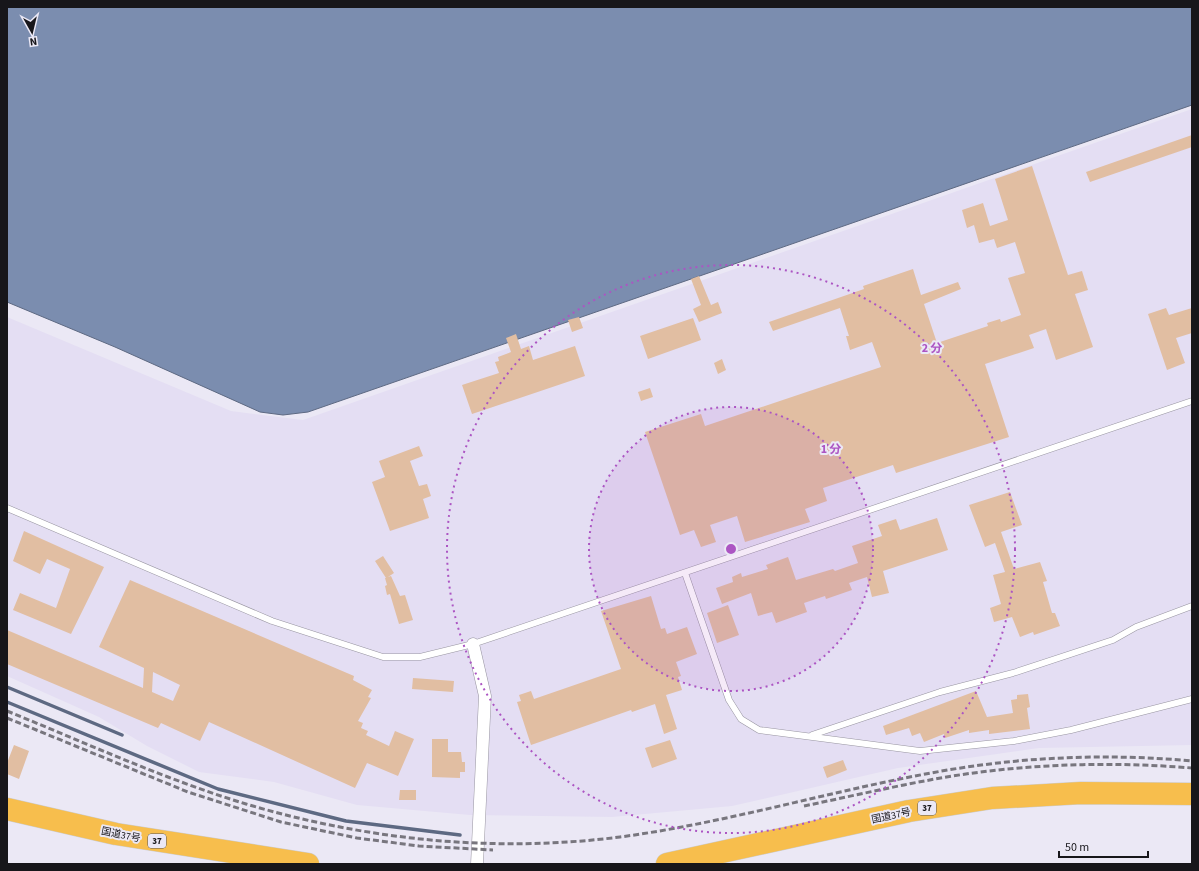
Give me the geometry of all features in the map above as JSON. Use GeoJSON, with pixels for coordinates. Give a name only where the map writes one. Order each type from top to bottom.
{"type":"FeatureCollection","features":[{"type":"Feature","properties":{"kind":"highway","name":"国道37号"},"geometry":{"type":"LineString","coordinates":[[666,864],[909,811],[992,798],[1081,794],[1192,794]]}},
{"type":"Feature","properties":{"kind":"highway","name":"国道37号"},"geometry":{"type":"LineString","coordinates":[[7,809],[116,834],[298,863]]}},
{"type":"Feature","properties":{"kind":"street"},"geometry":{"type":"LineString","coordinates":[[473,644],[485,696],[477,864]]}},
{"type":"Feature","properties":{"kind":"lane"},"geometry":{"type":"LineString","coordinates":[[7,508],[272,621],[383,657],[420,657],[473,644],[1191,403]]}},
{"type":"Feature","properties":{"kind":"lane"},"geometry":{"type":"LineString","coordinates":[[684,573],[729,700],[742,719],[759,730],[920,750],[948,748],[1014,741],[1071,730],[1192,699]]}},
{"type":"Feature","properties":{"kind":"lane"},"geometry":{"type":"LineString","coordinates":[[810,736],[940,692],[1013,673],[1113,640],[1136,627],[1192,606]]}},
{"type":"Feature","properties":{"kind":"shaded area"},"geometry":{"type":"Polygon","coordinates":[[[1192,109],[1192,745],[1039,748],[898,768],[732,806],[612,817],[470,815],[357,805],[274,782],[199,772],[147,746],[99,717],[7,676],[7,317],[231,411],[303,420],[1192,109]]]}},
{"type":"Feature","properties":{"kind":"water"},"geometry":{"type":"Polygon","coordinates":[[[7,7],[1192,7],[1192,105],[308,412],[283,415],[260,412],[115,347],[7,302],[7,7]]]}},
{"type":"Feature","properties":{"kind":"building"},"geometry":{"type":"Polygon","coordinates":[[[1192,135],[1192,147],[1090,182],[1086,172],[1192,135]]]}},
{"type":"Feature","properties":{"kind":"building"},"geometry":{"type":"Polygon","coordinates":[[[1032,166],[1068,275],[1082,271],[1088,290],[1075,294],[1093,347],[1056,360],[1046,329],[1029,335],[1034,348],[985,364],[1009,437],[896,473],[893,465],[823,488],[827,501],[805,509],[810,522],[745,542],[737,516],[710,525],[716,542],[701,547],[694,530],[680,535],[645,432],[701,414],[705,426],[881,367],[872,342],[850,350],[846,336],[849,336],[840,308],[773,331],[769,322],[864,289],[863,286],[913,269],[921,295],[958,282],[961,289],[924,304],[937,343],[988,326],[987,323],[1000,319],[1001,322],[1021,315],[1008,278],[1025,273],[1015,242],[997,248],[994,239],[979,243],[974,225],[967,228],[962,210],[983,203],[990,226],[1008,220],[995,179],[1032,166]]]}},
{"type":"Feature","properties":{"kind":"building"},"geometry":{"type":"Polygon","coordinates":[[[699,276],[711,305],[718,302],[722,313],[699,322],[693,309],[701,305],[691,279],[699,276]]]}},
{"type":"Feature","properties":{"kind":"building"},"geometry":{"type":"Polygon","coordinates":[[[1166,308],[1169,315],[1192,308],[1192,333],[1176,338],[1185,363],[1167,370],[1148,314],[1166,308]]]}},
{"type":"Feature","properties":{"kind":"building"},"geometry":{"type":"Polygon","coordinates":[[[579,317],[583,328],[572,332],[568,320],[579,317]]]}},
{"type":"Feature","properties":{"kind":"building"},"geometry":{"type":"Polygon","coordinates":[[[693,318],[701,340],[648,359],[640,336],[693,318]]]}},
{"type":"Feature","properties":{"kind":"building"},"geometry":{"type":"Polygon","coordinates":[[[516,334],[521,349],[529,346],[533,360],[575,346],[585,376],[472,414],[462,385],[499,373],[495,362],[499,361],[498,357],[511,352],[506,338],[516,334]]]}},
{"type":"Feature","properties":{"kind":"building"},"geometry":{"type":"Polygon","coordinates":[[[722,359],[726,370],[718,374],[714,363],[722,359]]]}},
{"type":"Feature","properties":{"kind":"building"},"geometry":{"type":"Polygon","coordinates":[[[650,388],[653,397],[641,401],[638,392],[650,388]]]}},
{"type":"Feature","properties":{"kind":"building"},"geometry":{"type":"Polygon","coordinates":[[[419,446],[423,456],[410,461],[419,486],[427,484],[431,496],[423,499],[429,518],[390,531],[372,482],[385,477],[379,461],[419,446]]]}},
{"type":"Feature","properties":{"kind":"building"},"geometry":{"type":"Polygon","coordinates":[[[1010,492],[1022,525],[1001,532],[1014,569],[1040,562],[1047,581],[1043,582],[1052,613],[1055,613],[1060,626],[1034,635],[1033,632],[1020,637],[1012,617],[994,622],[990,608],[1001,604],[993,575],[1005,572],[995,543],[985,547],[969,505],[1010,492]]]}},
{"type":"Feature","properties":{"kind":"building"},"geometry":{"type":"Polygon","coordinates":[[[937,518],[948,550],[883,571],[889,593],[872,597],[867,577],[849,583],[852,590],[826,599],[825,596],[804,603],[807,612],[776,623],[772,612],[758,616],[751,593],[722,604],[716,588],[733,582],[732,577],[741,573],[742,577],[768,569],[766,565],[788,557],[796,580],[833,569],[835,571],[858,563],[852,546],[882,536],[878,525],[896,519],[900,530],[937,518]]]}},
{"type":"Feature","properties":{"kind":"building"},"geometry":{"type":"Polygon","coordinates":[[[24,531],[104,567],[71,634],[13,610],[20,593],[56,608],[70,569],[47,559],[40,574],[13,561],[24,531]]]}},
{"type":"Feature","properties":{"kind":"building"},"geometry":{"type":"Polygon","coordinates":[[[383,556],[394,573],[388,577],[391,576],[400,596],[405,595],[413,620],[399,624],[390,594],[387,595],[385,586],[387,585],[386,578],[375,561],[383,556]]]}},
{"type":"Feature","properties":{"kind":"building"},"geometry":{"type":"Polygon","coordinates":[[[130,580],[354,676],[353,680],[372,690],[368,697],[371,698],[358,721],[363,723],[361,728],[368,731],[366,735],[389,746],[395,731],[414,739],[398,776],[367,763],[355,788],[209,722],[200,741],[161,723],[158,728],[7,664],[7,630],[143,688],[144,668],[99,647],[130,580]],[[153,672],[152,692],[173,701],[180,685],[153,672]]]}},
{"type":"Feature","properties":{"kind":"building"},"geometry":{"type":"Polygon","coordinates":[[[651,596],[661,629],[665,628],[667,634],[687,627],[697,654],[676,662],[681,676],[678,677],[682,690],[666,695],[677,729],[664,734],[655,704],[632,712],[631,710],[531,745],[517,702],[521,701],[519,695],[531,691],[534,699],[621,669],[601,611],[651,596]]]}},
{"type":"Feature","properties":{"kind":"building"},"geometry":{"type":"Polygon","coordinates":[[[728,605],[739,635],[717,643],[707,613],[728,605]]]}},
{"type":"Feature","properties":{"kind":"building"},"geometry":{"type":"Polygon","coordinates":[[[413,678],[454,681],[453,692],[412,689],[413,678]]]}},
{"type":"Feature","properties":{"kind":"building"},"geometry":{"type":"Polygon","coordinates":[[[976,691],[987,717],[1013,713],[1011,700],[1017,699],[1017,695],[1028,694],[1030,707],[1027,708],[1030,729],[989,734],[989,730],[969,733],[969,730],[945,738],[944,734],[924,742],[920,733],[912,736],[909,728],[886,735],[883,726],[976,691]]]}},
{"type":"Feature","properties":{"kind":"building"},"geometry":{"type":"Polygon","coordinates":[[[432,739],[448,739],[448,752],[461,752],[462,762],[465,762],[465,772],[460,772],[460,778],[432,777],[432,739]]]}},
{"type":"Feature","properties":{"kind":"building"},"geometry":{"type":"Polygon","coordinates":[[[670,740],[677,759],[652,768],[645,748],[670,740]]]}},
{"type":"Feature","properties":{"kind":"building"},"geometry":{"type":"Polygon","coordinates":[[[14,745],[29,751],[19,779],[7,774],[7,763],[14,745]]]}},
{"type":"Feature","properties":{"kind":"building"},"geometry":{"type":"Polygon","coordinates":[[[843,760],[847,770],[827,778],[823,767],[843,760]]]}},
{"type":"Feature","properties":{"kind":"building"},"geometry":{"type":"Polygon","coordinates":[[[400,790],[416,790],[416,800],[399,800],[400,790]]]}},
{"type":"Feature","properties":{"kind":"waterway"},"geometry":{"type":"LineString","coordinates":[[7,687],[122,735]]}},
{"type":"Feature","properties":{"kind":"waterway"},"geometry":{"type":"LineString","coordinates":[[7,702],[218,789],[346,821],[460,835]]}},
{"type":"Feature","properties":{"kind":"railway"},"geometry":{"type":"LineString","coordinates":[[7,711],[155,772],[246,804],[338,827],[431,840],[478,843],[525,844],[573,842],[659,831],[737,816],[853,789],[931,773],[996,763],[1094,757],[1127,757],[1192,761]]}},
{"type":"Feature","properties":{"kind":"railway"},"geometry":{"type":"LineString","coordinates":[[7,718],[188,792],[281,822],[357,838],[419,846],[493,850]]}},
{"type":"Feature","properties":{"kind":"railway"},"geometry":{"type":"LineString","coordinates":[[804,806],[935,779],[998,770],[1095,764],[1192,768]]}}]}
